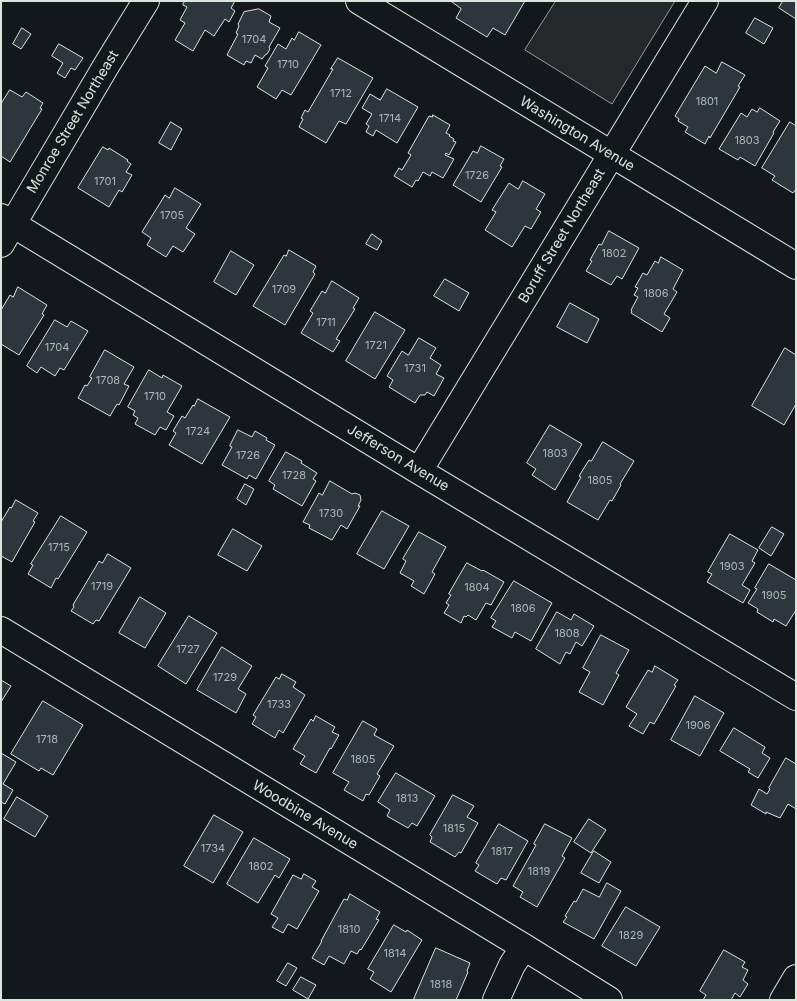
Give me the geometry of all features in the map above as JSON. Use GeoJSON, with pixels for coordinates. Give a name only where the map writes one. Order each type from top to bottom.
{"type":"FeatureCollection","features":[{"type":"Feature","properties":{"kind":"street","name":"Monroe Street Northeast"},"geometry":{"type":"LineString","coordinates":[[5,228],[146,1]]}},
{"type":"Feature","properties":{"kind":"street","name":"Washington Avenue"},"geometry":{"type":"LineString","coordinates":[[359,1],[796,266]]}},
{"type":"Feature","properties":{"kind":"street","name":"Boruff Street Northeast"},"geometry":{"type":"LineString","coordinates":[[419,471],[705,1]]}},
{"type":"Feature","properties":{"kind":"street","name":"Jefferson Avenue"},"geometry":{"type":"LineString","coordinates":[[5,228],[419,471],[796,697]]}},
{"type":"Feature","properties":{"kind":"street","name":"Woodbine Avenue"},"geometry":{"type":"LineString","coordinates":[[1,630],[609,1000]]}},
{"type":"Feature","properties":{"kind":"street"},"geometry":{"type":"LineString","coordinates":[[496,1000],[512,965],[524,947]]}},
{"type":"Feature","properties":{"kind":"street"},"geometry":{"type":"LineString","coordinates":[[783,1000],[796,978]]}},
{"type":"Feature","properties":{"kind":"shaded area"},"geometry":{"type":"Polygon","coordinates":[[[556,1],[675,1],[612,104],[525,50],[556,1]]]}},
{"type":"Feature","properties":{"kind":"building"},"geometry":{"type":"Polygon","coordinates":[[[185,1],[235,1],[231,8],[235,11],[229,22],[225,19],[214,36],[205,30],[193,51],[175,40],[185,23],[180,20],[187,7],[183,5],[185,1]]]}},
{"type":"Feature","properties":{"kind":"building"},"geometry":{"type":"Polygon","coordinates":[[[451,1],[525,1],[505,35],[493,28],[487,37],[456,18],[461,9],[451,1]]]}},
{"type":"Feature","properties":{"kind":"building"},"geometry":{"type":"Polygon","coordinates":[[[783,1],[796,1],[796,19],[779,8],[783,1]]]}},
{"type":"Feature","properties":{"kind":"building"},"geometry":{"type":"Polygon","coordinates":[[[259,9],[271,16],[269,22],[280,28],[267,54],[262,59],[255,55],[251,63],[246,61],[244,65],[227,55],[238,34],[236,33],[238,24],[244,12],[259,9]]]}},
{"type":"Feature","properties":{"kind":"building"},"geometry":{"type":"Polygon","coordinates":[[[755,18],[773,28],[764,44],[746,33],[755,18]]]}},
{"type":"Feature","properties":{"kind":"building"},"geometry":{"type":"Polygon","coordinates":[[[22,28],[31,34],[21,49],[13,44],[22,28]]]}},
{"type":"Feature","properties":{"kind":"building"},"geometry":{"type":"Polygon","coordinates":[[[299,32],[321,45],[291,95],[282,90],[276,99],[257,87],[268,68],[265,66],[278,44],[286,49],[292,38],[294,40],[299,32]]]}},
{"type":"Feature","properties":{"kind":"building"},"geometry":{"type":"Polygon","coordinates":[[[59,44],[83,58],[75,70],[71,68],[65,78],[57,73],[63,63],[52,56],[59,44]]]}},
{"type":"Feature","properties":{"kind":"building"},"geometry":{"type":"Polygon","coordinates":[[[338,58],[373,78],[346,124],[339,121],[326,143],[299,127],[305,110],[308,112],[338,58]]]}},
{"type":"Feature","properties":{"kind":"building"},"geometry":{"type":"Polygon","coordinates":[[[722,62],[745,75],[738,86],[740,87],[705,144],[685,132],[688,127],[678,121],[679,119],[675,116],[705,66],[716,73],[722,62]]]}},
{"type":"Feature","properties":{"kind":"building"},"geometry":{"type":"Polygon","coordinates":[[[387,89],[418,107],[397,143],[376,130],[373,136],[366,132],[369,126],[366,124],[372,114],[362,108],[370,94],[380,100],[387,89]]]}},
{"type":"Feature","properties":{"kind":"building"},"geometry":{"type":"Polygon","coordinates":[[[10,90],[22,97],[26,92],[43,103],[40,108],[42,109],[10,162],[1,156],[1,104],[10,90]]]}},
{"type":"Feature","properties":{"kind":"building"},"geometry":{"type":"Polygon","coordinates":[[[760,108],[780,121],[755,166],[740,157],[738,160],[719,149],[741,113],[747,117],[752,109],[757,112],[760,108]]]}},
{"type":"Feature","properties":{"kind":"building"},"geometry":{"type":"Polygon","coordinates":[[[433,115],[450,125],[446,133],[456,142],[449,155],[446,153],[445,155],[454,159],[443,178],[432,172],[430,176],[423,172],[412,187],[394,176],[399,168],[402,170],[411,155],[408,153],[429,116],[432,117],[433,115]]]}},
{"type":"Feature","properties":{"kind":"building"},"geometry":{"type":"Polygon","coordinates":[[[171,122],[182,129],[171,150],[159,143],[171,122]]]}},
{"type":"Feature","properties":{"kind":"building"},"geometry":{"type":"Polygon","coordinates":[[[790,122],[796,126],[796,189],[793,193],[772,180],[775,176],[762,168],[790,122]]]}},
{"type":"Feature","properties":{"kind":"building"},"geometry":{"type":"Polygon","coordinates":[[[481,146],[504,159],[500,166],[502,167],[481,202],[453,185],[473,151],[477,153],[481,146]]]}},
{"type":"Feature","properties":{"kind":"building"},"geometry":{"type":"Polygon","coordinates":[[[103,147],[108,150],[109,148],[131,164],[126,172],[132,175],[122,192],[119,190],[109,207],[78,188],[103,147]]]}},
{"type":"Feature","properties":{"kind":"building"},"geometry":{"type":"Polygon","coordinates":[[[523,181],[545,194],[536,209],[541,212],[531,229],[525,226],[512,247],[485,230],[496,212],[492,210],[509,183],[518,189],[523,181]]]}},
{"type":"Feature","properties":{"kind":"building"},"geometry":{"type":"Polygon","coordinates":[[[175,188],[201,204],[186,228],[195,234],[183,252],[173,246],[166,257],[147,245],[151,238],[142,232],[165,195],[169,198],[175,188]]]}},
{"type":"Feature","properties":{"kind":"building"},"geometry":{"type":"Polygon","coordinates":[[[609,231],[639,248],[622,279],[617,276],[611,285],[586,271],[599,244],[601,245],[609,231]]]}},
{"type":"Feature","properties":{"kind":"building"},"geometry":{"type":"Polygon","coordinates":[[[372,234],[382,241],[377,250],[366,244],[372,234]]]}},
{"type":"Feature","properties":{"kind":"building"},"geometry":{"type":"Polygon","coordinates":[[[289,250],[316,266],[313,272],[315,274],[285,325],[253,306],[284,255],[286,256],[289,250]]]}},
{"type":"Feature","properties":{"kind":"building"},"geometry":{"type":"Polygon","coordinates":[[[231,251],[254,265],[236,295],[214,282],[231,251]]]}},
{"type":"Feature","properties":{"kind":"building"},"geometry":{"type":"Polygon","coordinates":[[[661,257],[683,270],[673,289],[677,292],[664,314],[670,318],[662,332],[631,313],[638,297],[634,295],[638,288],[635,287],[643,273],[647,275],[655,261],[658,263],[661,257]]]}},
{"type":"Feature","properties":{"kind":"building"},"geometry":{"type":"Polygon","coordinates":[[[445,279],[469,293],[459,311],[434,296],[445,279]]]}},
{"type":"Feature","properties":{"kind":"building"},"geometry":{"type":"Polygon","coordinates":[[[332,281],[359,298],[353,308],[355,309],[336,339],[340,341],[333,352],[301,333],[313,313],[310,311],[322,291],[325,293],[332,281]]]}},
{"type":"Feature","properties":{"kind":"building"},"geometry":{"type":"Polygon","coordinates":[[[18,287],[47,305],[42,314],[44,315],[19,355],[1,344],[1,310],[10,295],[13,297],[18,287]]]}},
{"type":"Feature","properties":{"kind":"building"},"geometry":{"type":"Polygon","coordinates":[[[570,303],[599,319],[587,343],[557,327],[570,303]]]}},
{"type":"Feature","properties":{"kind":"building"},"geometry":{"type":"Polygon","coordinates":[[[375,312],[405,330],[375,379],[346,361],[375,312]]]}},
{"type":"Feature","properties":{"kind":"building"},"geometry":{"type":"Polygon","coordinates":[[[55,320],[67,327],[71,321],[88,331],[64,370],[60,368],[55,376],[41,367],[37,373],[27,366],[55,320]]]}},
{"type":"Feature","properties":{"kind":"building"},"geometry":{"type":"Polygon","coordinates":[[[419,338],[436,348],[430,358],[441,365],[436,374],[444,378],[434,396],[427,392],[425,395],[420,395],[415,403],[389,387],[393,380],[387,376],[402,351],[408,355],[419,338]]]}},
{"type":"Feature","properties":{"kind":"building"},"geometry":{"type":"Polygon","coordinates":[[[785,348],[796,355],[796,404],[784,425],[752,406],[785,348]]]}},
{"type":"Feature","properties":{"kind":"building"},"geometry":{"type":"Polygon","coordinates":[[[105,350],[134,367],[124,384],[129,386],[119,405],[117,404],[110,416],[78,398],[85,385],[87,386],[92,378],[90,377],[105,350]]]}},
{"type":"Feature","properties":{"kind":"building"},"geometry":{"type":"Polygon","coordinates":[[[149,370],[162,378],[163,375],[182,386],[167,412],[174,416],[166,430],[160,427],[155,435],[135,424],[138,418],[133,415],[135,411],[128,407],[149,370]]]}},
{"type":"Feature","properties":{"kind":"building"},"geometry":{"type":"Polygon","coordinates":[[[198,399],[230,417],[202,464],[169,445],[176,433],[173,431],[182,416],[185,418],[198,399]]]}},
{"type":"Feature","properties":{"kind":"building"},"geometry":{"type":"Polygon","coordinates":[[[550,425],[582,444],[555,490],[532,475],[536,469],[527,463],[550,425]]]}},
{"type":"Feature","properties":{"kind":"building"},"geometry":{"type":"Polygon","coordinates":[[[238,430],[252,437],[255,431],[275,445],[256,479],[249,475],[247,479],[222,465],[232,447],[230,446],[238,430]]]}},
{"type":"Feature","properties":{"kind":"building"},"geometry":{"type":"Polygon","coordinates":[[[603,442],[634,461],[612,501],[610,500],[598,520],[567,502],[581,477],[579,476],[603,442]]]}},
{"type":"Feature","properties":{"kind":"building"},"geometry":{"type":"Polygon","coordinates":[[[286,452],[302,461],[301,463],[317,473],[313,479],[316,481],[302,506],[273,489],[275,485],[269,481],[286,452]]]}},
{"type":"Feature","properties":{"kind":"building"},"geometry":{"type":"Polygon","coordinates":[[[330,481],[352,494],[360,495],[361,500],[358,506],[360,506],[347,529],[341,525],[332,540],[309,528],[310,525],[303,522],[319,493],[322,495],[330,481]]]}},
{"type":"Feature","properties":{"kind":"building"},"geometry":{"type":"Polygon","coordinates":[[[245,484],[254,489],[246,505],[237,499],[245,484]]]}},
{"type":"Feature","properties":{"kind":"building"},"geometry":{"type":"Polygon","coordinates":[[[16,500],[38,513],[33,521],[35,522],[12,562],[1,556],[1,522],[16,500]]]}},
{"type":"Feature","properties":{"kind":"building"},"geometry":{"type":"Polygon","coordinates":[[[382,511],[409,526],[384,569],[357,554],[382,511]]]}},
{"type":"Feature","properties":{"kind":"building"},"geometry":{"type":"Polygon","coordinates":[[[61,516],[87,532],[51,588],[28,574],[33,565],[31,564],[61,516]]]}},
{"type":"Feature","properties":{"kind":"building"},"geometry":{"type":"Polygon","coordinates":[[[772,527],[784,534],[771,556],[759,548],[772,527]]]}},
{"type":"Feature","properties":{"kind":"building"},"geometry":{"type":"Polygon","coordinates":[[[233,529],[262,546],[247,571],[218,555],[233,529]]]}},
{"type":"Feature","properties":{"kind":"building"},"geometry":{"type":"Polygon","coordinates":[[[419,532],[446,547],[432,572],[435,574],[424,594],[411,586],[414,581],[400,573],[406,561],[403,559],[419,532]]]}},
{"type":"Feature","properties":{"kind":"building"},"geometry":{"type":"Polygon","coordinates":[[[730,534],[758,550],[752,561],[755,563],[742,585],[750,590],[743,603],[707,582],[712,574],[708,572],[730,534]]]}},
{"type":"Feature","properties":{"kind":"building"},"geometry":{"type":"Polygon","coordinates":[[[108,554],[131,568],[99,621],[96,620],[93,624],[71,611],[99,561],[102,563],[108,554]]]}},
{"type":"Feature","properties":{"kind":"building"},"geometry":{"type":"Polygon","coordinates":[[[467,563],[504,582],[491,605],[486,603],[476,620],[468,615],[464,616],[461,623],[444,613],[449,605],[446,603],[451,595],[449,594],[467,563]]]}},
{"type":"Feature","properties":{"kind":"building"},"geometry":{"type":"Polygon","coordinates":[[[769,564],[796,580],[796,610],[786,626],[774,619],[773,622],[757,612],[758,609],[748,603],[769,564]]]}},
{"type":"Feature","properties":{"kind":"building"},"geometry":{"type":"Polygon","coordinates":[[[514,581],[552,603],[531,641],[515,632],[512,638],[492,627],[496,621],[491,618],[514,581]]]}},
{"type":"Feature","properties":{"kind":"building"},"geometry":{"type":"Polygon","coordinates":[[[140,597],[166,613],[145,648],[119,633],[140,597]]]}},
{"type":"Feature","properties":{"kind":"building"},"geometry":{"type":"Polygon","coordinates":[[[557,612],[571,620],[574,614],[594,626],[582,646],[576,642],[570,654],[566,652],[560,664],[536,649],[557,612]]]}},
{"type":"Feature","properties":{"kind":"building"},"geometry":{"type":"Polygon","coordinates":[[[189,616],[217,633],[186,684],[158,666],[189,616]]]}},
{"type":"Feature","properties":{"kind":"building"},"geometry":{"type":"Polygon","coordinates":[[[601,635],[629,650],[616,673],[619,675],[603,705],[579,692],[590,672],[583,668],[601,635]]]}},
{"type":"Feature","properties":{"kind":"building"},"geometry":{"type":"Polygon","coordinates":[[[222,647],[252,666],[238,689],[246,694],[236,713],[197,690],[222,647]]]}},
{"type":"Feature","properties":{"kind":"building"},"geometry":{"type":"Polygon","coordinates":[[[655,666],[678,680],[654,724],[650,722],[643,734],[629,726],[637,714],[626,707],[648,670],[652,672],[655,666]]]}},
{"type":"Feature","properties":{"kind":"building"},"geometry":{"type":"Polygon","coordinates":[[[282,674],[296,682],[293,687],[305,695],[283,733],[279,730],[275,738],[252,724],[256,717],[253,715],[276,677],[279,679],[282,674]]]}},
{"type":"Feature","properties":{"kind":"building"},"geometry":{"type":"Polygon","coordinates":[[[1,680],[11,686],[1,702],[1,680]]]}},
{"type":"Feature","properties":{"kind":"building"},"geometry":{"type":"Polygon","coordinates":[[[695,696],[724,713],[700,756],[671,740],[695,696]]]}},
{"type":"Feature","properties":{"kind":"building"},"geometry":{"type":"Polygon","coordinates":[[[43,701],[83,725],[53,775],[41,768],[39,771],[11,754],[43,701]]]}},
{"type":"Feature","properties":{"kind":"building"},"geometry":{"type":"Polygon","coordinates":[[[316,716],[335,727],[332,732],[339,735],[316,773],[300,764],[305,756],[293,749],[311,719],[313,721],[316,716]]]}},
{"type":"Feature","properties":{"kind":"building"},"geometry":{"type":"Polygon","coordinates":[[[363,721],[377,729],[374,735],[394,746],[377,774],[380,776],[369,795],[366,794],[363,801],[344,790],[349,782],[333,773],[363,721]]]}},
{"type":"Feature","properties":{"kind":"building"},"geometry":{"type":"Polygon","coordinates":[[[734,728],[765,747],[762,753],[770,758],[758,778],[748,772],[750,769],[720,751],[734,728]]]}},
{"type":"Feature","properties":{"kind":"building"},"geometry":{"type":"Polygon","coordinates":[[[1,753],[16,762],[3,784],[13,790],[5,804],[1,802],[1,753]]]}},
{"type":"Feature","properties":{"kind":"building"},"geometry":{"type":"Polygon","coordinates":[[[786,758],[796,764],[796,809],[788,804],[780,818],[766,812],[766,814],[751,805],[759,789],[767,794],[786,758]]]}},
{"type":"Feature","properties":{"kind":"building"},"geometry":{"type":"Polygon","coordinates":[[[396,773],[435,796],[417,826],[412,823],[408,828],[387,816],[390,810],[378,802],[396,773]]]}},
{"type":"Feature","properties":{"kind":"building"},"geometry":{"type":"Polygon","coordinates":[[[453,795],[474,806],[467,817],[478,823],[461,853],[459,852],[455,857],[430,842],[432,837],[430,835],[453,795]]]}},
{"type":"Feature","properties":{"kind":"building"},"geometry":{"type":"Polygon","coordinates":[[[17,797],[48,816],[35,837],[4,819],[17,797]]]}},
{"type":"Feature","properties":{"kind":"building"},"geometry":{"type":"Polygon","coordinates":[[[214,815],[243,832],[213,883],[184,866],[214,815]]]}},
{"type":"Feature","properties":{"kind":"building"},"geometry":{"type":"Polygon","coordinates":[[[589,819],[606,830],[591,853],[574,842],[589,819]]]}},
{"type":"Feature","properties":{"kind":"building"},"geometry":{"type":"Polygon","coordinates":[[[499,824],[528,841],[506,880],[501,878],[497,884],[475,871],[479,865],[476,863],[499,824]]]}},
{"type":"Feature","properties":{"kind":"building"},"geometry":{"type":"Polygon","coordinates":[[[545,824],[572,838],[562,856],[565,858],[537,907],[520,897],[523,892],[513,886],[536,845],[534,844],[545,824]]]}},
{"type":"Feature","properties":{"kind":"building"},"geometry":{"type":"Polygon","coordinates":[[[254,838],[290,859],[279,878],[275,875],[258,903],[227,884],[254,838]]]}},
{"type":"Feature","properties":{"kind":"building"},"geometry":{"type":"Polygon","coordinates":[[[594,851],[611,862],[599,883],[581,873],[594,851]]]}},
{"type":"Feature","properties":{"kind":"building"},"geometry":{"type":"Polygon","coordinates":[[[304,874],[316,881],[312,887],[319,891],[297,929],[288,924],[283,933],[272,927],[278,918],[271,914],[293,875],[301,879],[304,874]]]}},
{"type":"Feature","properties":{"kind":"building"},"geometry":{"type":"Polygon","coordinates":[[[607,883],[621,891],[594,939],[563,922],[583,889],[599,897],[607,883]]]}},
{"type":"Feature","properties":{"kind":"building"},"geometry":{"type":"Polygon","coordinates":[[[350,894],[380,912],[376,919],[379,920],[357,954],[351,951],[344,964],[329,956],[324,965],[312,958],[344,899],[347,900],[350,894]]]}},
{"type":"Feature","properties":{"kind":"building"},"geometry":{"type":"Polygon","coordinates":[[[626,907],[660,927],[636,966],[602,946],[626,907]]]}},
{"type":"Feature","properties":{"kind":"building"},"geometry":{"type":"Polygon","coordinates":[[[394,925],[406,932],[407,930],[422,940],[391,992],[370,979],[374,972],[368,969],[394,925]]]}},
{"type":"Feature","properties":{"kind":"building"},"geometry":{"type":"Polygon","coordinates":[[[436,948],[470,963],[456,1000],[414,999],[436,948]]]}},
{"type":"Feature","properties":{"kind":"building"},"geometry":{"type":"Polygon","coordinates":[[[724,950],[745,962],[742,967],[748,970],[743,980],[748,984],[740,997],[735,993],[731,1000],[703,1000],[706,995],[700,991],[724,950]]]}},
{"type":"Feature","properties":{"kind":"building"},"geometry":{"type":"Polygon","coordinates":[[[288,963],[297,968],[286,986],[277,981],[288,963]]]}},
{"type":"Feature","properties":{"kind":"building"},"geometry":{"type":"Polygon","coordinates":[[[301,977],[316,985],[308,999],[293,990],[301,977]]]}}]}
